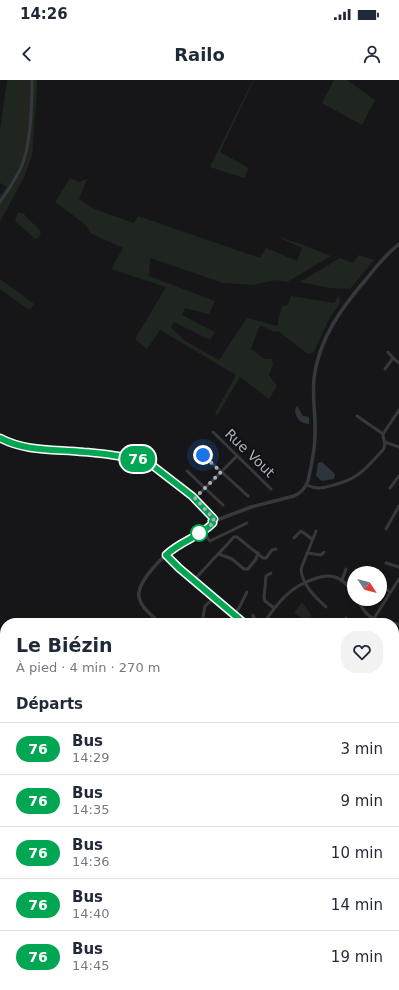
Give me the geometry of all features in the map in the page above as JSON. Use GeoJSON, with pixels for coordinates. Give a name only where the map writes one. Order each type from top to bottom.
{"type":"FeatureCollection","features":[{"type":"Feature","properties":{"kind":"street"},"geometry":{"type":"LineString","coordinates":[[0,202],[17,175],[26,153],[31,109],[32,80]]}},
{"type":"Feature","properties":{"kind":"street"},"geometry":{"type":"LineString","coordinates":[[155,618],[142,604],[139,596],[139,587],[144,578],[166,555],[178,545],[203,531],[214,521],[251,507],[294,496],[302,491],[307,485],[315,436],[314,377],[322,346],[334,321],[342,309],[374,270],[399,244]]}},
{"type":"Feature","properties":{"kind":"street"},"geometry":{"type":"LineString","coordinates":[[388,352],[399,363]]}},
{"type":"Feature","properties":{"kind":"street"},"geometry":{"type":"LineString","coordinates":[[385,369],[393,358]]}},
{"type":"Feature","properties":{"kind":"street"},"geometry":{"type":"LineString","coordinates":[[383,434],[399,410]]}},
{"type":"Feature","properties":{"kind":"street"},"geometry":{"type":"LineString","coordinates":[[307,485],[321,489],[353,479],[362,472],[383,450],[385,447],[383,434],[357,416]]}},
{"type":"Feature","properties":{"kind":"street","name":"Rue Vout"},"geometry":{"type":"LineString","coordinates":[[213,432],[272,489]]}},
{"type":"Feature","properties":{"kind":"street"},"geometry":{"type":"LineString","coordinates":[[0,438],[25,448],[85,452],[148,462],[195,498],[214,521]]}},
{"type":"Feature","properties":{"kind":"street"},"geometry":{"type":"LineString","coordinates":[[385,442],[399,447]]}},
{"type":"Feature","properties":{"kind":"street"},"geometry":{"type":"LineString","coordinates":[[203,455],[248,496]]}},
{"type":"Feature","properties":{"kind":"street"},"geometry":{"type":"LineString","coordinates":[[195,498],[237,456]]}},
{"type":"Feature","properties":{"kind":"street"},"geometry":{"type":"LineString","coordinates":[[187,471],[223,505]]}},
{"type":"Feature","properties":{"kind":"street"},"geometry":{"type":"LineString","coordinates":[[390,488],[399,476]]}},
{"type":"Feature","properties":{"kind":"street"},"geometry":{"type":"LineString","coordinates":[[386,529],[399,506]]}},
{"type":"Feature","properties":{"kind":"street"},"geometry":{"type":"LineString","coordinates":[[203,531],[210,541],[247,523]]}},
{"type":"Feature","properties":{"kind":"street"},"geometry":{"type":"LineString","coordinates":[[294,538],[301,531],[312,540]]}},
{"type":"Feature","properties":{"kind":"street"},"geometry":{"type":"LineString","coordinates":[[316,531],[301,569],[310,592],[326,607]]}},
{"type":"Feature","properties":{"kind":"street"},"geometry":{"type":"LineString","coordinates":[[194,580],[234,537],[237,537],[263,558],[266,558],[272,550],[276,549]]}},
{"type":"Feature","properties":{"kind":"street"},"geometry":{"type":"LineString","coordinates":[[307,553],[321,555],[324,552]]}},
{"type":"Feature","properties":{"kind":"street"},"geometry":{"type":"LineString","coordinates":[[219,554],[232,559],[244,569],[248,569],[256,559],[258,553]]}},
{"type":"Feature","properties":{"kind":"street"},"geometry":{"type":"LineString","coordinates":[[166,555],[238,618]]}},
{"type":"Feature","properties":{"kind":"street"},"geometry":{"type":"LineString","coordinates":[[386,563],[399,567]]}},
{"type":"Feature","properties":{"kind":"street"},"geometry":{"type":"LineString","coordinates":[[342,580],[346,569]]}},
{"type":"Feature","properties":{"kind":"street"},"geometry":{"type":"LineString","coordinates":[[271,572],[266,576],[264,598],[265,601],[274,608]]}},
{"type":"Feature","properties":{"kind":"street"},"geometry":{"type":"LineString","coordinates":[[266,618],[287,593],[305,582],[320,577],[329,576],[337,577],[347,585]]}},
{"type":"Feature","properties":{"kind":"street"},"geometry":{"type":"LineString","coordinates":[[375,618],[399,579]]}},
{"type":"Feature","properties":{"kind":"street"},"geometry":{"type":"LineString","coordinates":[[234,614],[239,608],[247,592]]}},
{"type":"Feature","properties":{"kind":"street"},"geometry":{"type":"LineString","coordinates":[[203,618],[205,606],[214,598]]}},
{"type":"Feature","properties":{"kind":"street"},"geometry":{"type":"LineString","coordinates":[[360,606],[372,618]]}},
{"type":"Feature","properties":{"kind":"street"},"geometry":{"type":"LineString","coordinates":[[253,615],[256,618]]}},
{"type":"Feature","properties":{"kind":"shaded area"},"geometry":{"type":"Polygon","coordinates":[[[7,80],[37,80],[37,89],[32,155],[25,175],[0,222],[0,195],[7,187],[0,183],[0,131],[7,80]]]}},
{"type":"Feature","properties":{"kind":"shaded area"},"geometry":{"type":"Polygon","coordinates":[[[253,80],[220,152],[249,168],[244,178],[210,167],[253,80]]]}},
{"type":"Feature","properties":{"kind":"shaded area"},"geometry":{"type":"Polygon","coordinates":[[[334,80],[347,80],[375,100],[362,125],[322,103],[334,80]]]}},
{"type":"Feature","properties":{"kind":"shaded area"},"geometry":{"type":"Polygon","coordinates":[[[70,178],[79,182],[87,179],[79,199],[94,209],[134,223],[138,216],[260,258],[266,248],[297,261],[302,248],[276,236],[331,256],[287,282],[275,280],[254,285],[223,283],[150,258],[149,276],[215,301],[209,314],[185,308],[182,315],[215,332],[210,340],[174,322],[171,327],[184,340],[219,360],[247,318],[277,326],[282,306],[288,305],[291,296],[334,303],[339,295],[340,303],[329,319],[314,352],[308,354],[278,331],[274,332],[260,325],[251,349],[265,359],[272,359],[273,364],[269,375],[277,386],[269,399],[240,377],[217,416],[215,413],[236,375],[160,330],[147,349],[135,339],[166,287],[111,269],[123,248],[90,233],[86,225],[55,202],[70,178]]]}},
{"type":"Feature","properties":{"kind":"shaded area"},"geometry":{"type":"Polygon","coordinates":[[[18,212],[24,214],[39,229],[41,232],[39,237],[35,239],[15,221],[18,212]]]}},
{"type":"Feature","properties":{"kind":"shaded area"},"geometry":{"type":"Polygon","coordinates":[[[359,255],[374,260],[350,289],[330,288],[300,282],[340,258],[353,263],[359,255]]]}},
{"type":"Feature","properties":{"kind":"shaded area"},"geometry":{"type":"Polygon","coordinates":[[[0,279],[34,304],[29,310],[0,289],[0,279]]]}},
{"type":"Feature","properties":{"kind":"shaded area"},"geometry":{"type":"Polygon","coordinates":[[[297,406],[303,416],[309,417],[309,424],[301,422],[297,418],[295,410],[297,406]]]}},
{"type":"Feature","properties":{"kind":"shaded area"},"geometry":{"type":"Polygon","coordinates":[[[322,462],[335,474],[334,479],[322,481],[316,476],[318,463],[322,462]]]}},
{"type":"Feature","properties":{"kind":"shaded area"},"geometry":{"type":"Polygon","coordinates":[[[302,602],[312,616],[311,618],[302,618],[294,613],[302,602]]]}},
{"type":"Feature","properties":{"kind":"bus line","name":"76"},"geometry":{"type":"LineString","coordinates":[[0,438],[25,448],[85,452],[142,460],[148,462],[178,484],[195,498],[214,519],[212,521],[213,523],[209,527],[178,545],[166,555],[179,568],[238,618]]}},
{"type":"Feature","properties":{"kind":"route"},"geometry":{"type":"LineString","coordinates":[[199,533],[209,527],[213,523],[212,521],[214,519],[195,498],[221,472],[203,455]]}}]}
